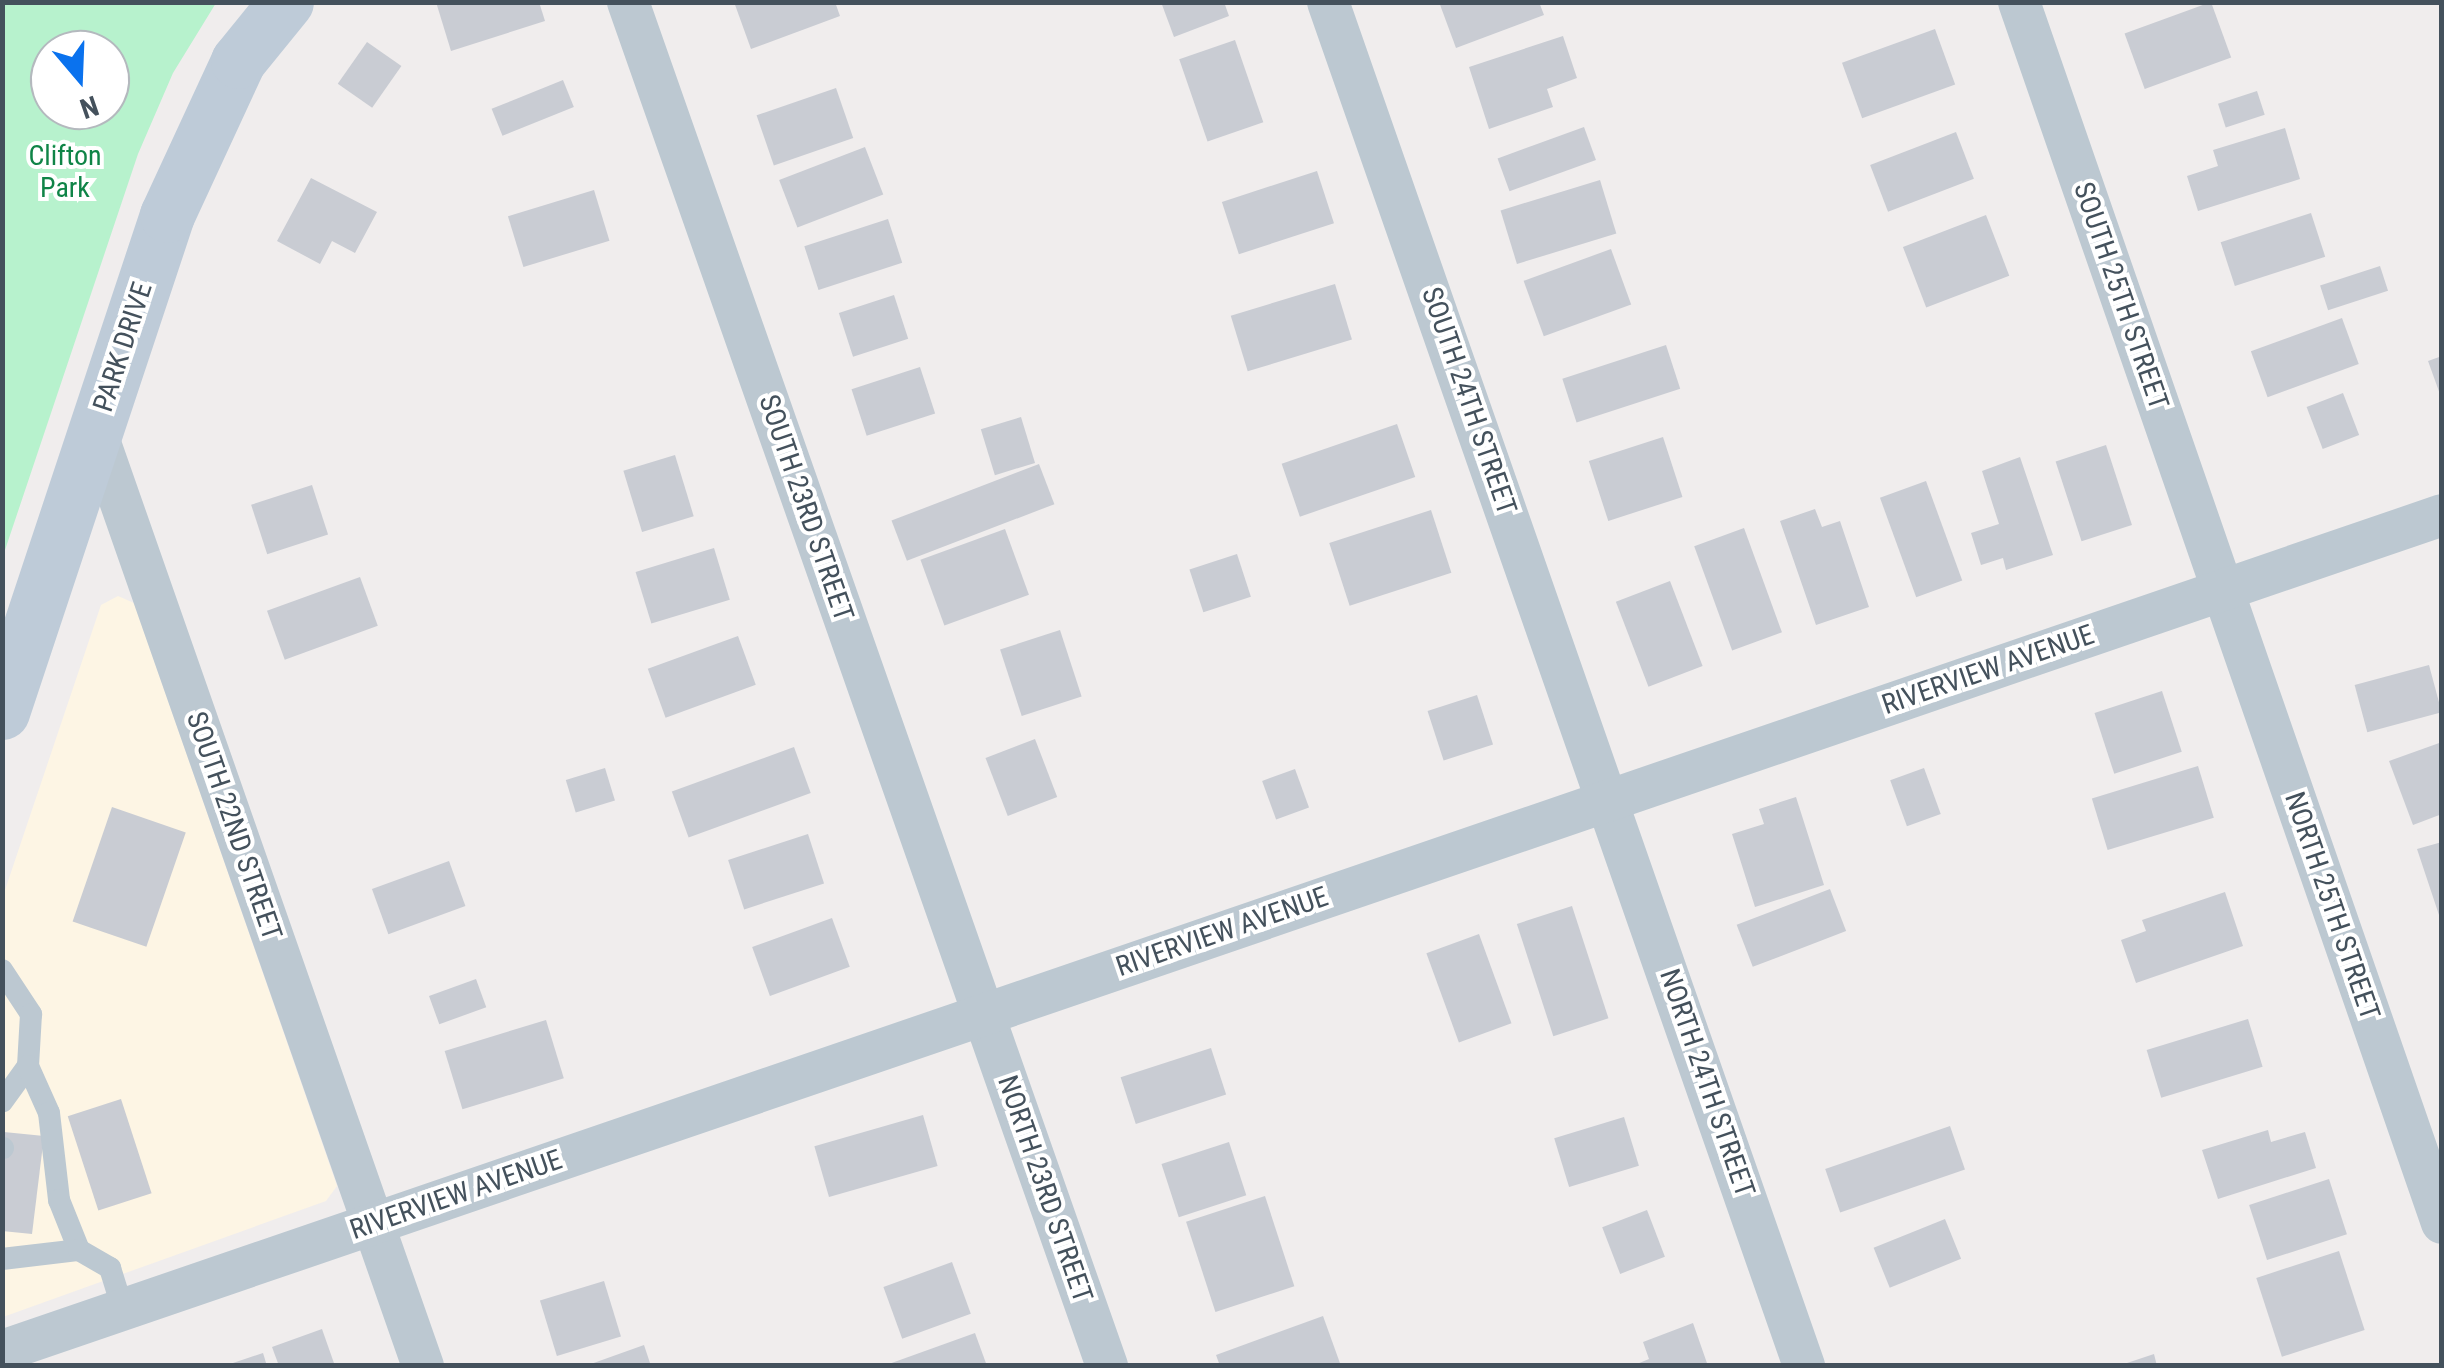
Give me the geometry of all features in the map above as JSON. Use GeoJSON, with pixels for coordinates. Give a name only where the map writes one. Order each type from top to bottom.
{"type":"FeatureCollection","features":[{"type":"Feature","properties":{"kind":"main road","name":"PARK DRIVE"},"geometry":{"type":"LineString","coordinates":[[2,712],[167,215],[238,61],[286,2]]}},
{"type":"Feature","properties":{"kind":"street","name":"SOUTH 23RD STREET"},"geometry":{"type":"LineString","coordinates":[[628,2],[984,1013]]}},
{"type":"Feature","properties":{"kind":"street","name":"SOUTH 24TH STREET"},"geometry":{"type":"LineString","coordinates":[[1328,2],[1610,800]]}},
{"type":"Feature","properties":{"kind":"street","name":"SOUTH 25TH STREET"},"geometry":{"type":"LineString","coordinates":[[2019,2],[2222,590]]}},
{"type":"Feature","properties":{"kind":"street","name":"SOUTH 22ND STREET"},"geometry":{"type":"LineString","coordinates":[[95,430],[423,1366]]}},
{"type":"Feature","properties":{"kind":"street","name":"RIVERVIEW AVENUE"},"geometry":{"type":"LineString","coordinates":[[2,1350],[2442,515]]}},
{"type":"Feature","properties":{"kind":"street","name":"NORTH 25TH STREET"},"geometry":{"type":"LineString","coordinates":[[2222,590],[2442,1223]]}},
{"type":"Feature","properties":{"kind":"street","name":"NORTH 24TH STREET"},"geometry":{"type":"LineString","coordinates":[[1610,800],[1804,1366]]}},
{"type":"Feature","properties":{"kind":"street","name":"NORTH 23RD STREET"},"geometry":{"type":"LineString","coordinates":[[984,1013],[1107,1366]]}},
{"type":"Feature","properties":{"kind":"lane"},"geometry":{"type":"LineString","coordinates":[[2,970],[32,1014],[28,1066],[48,1112],[48,1200],[78,1250],[110,1268],[123,1310]]}},
{"type":"Feature","properties":{"kind":"lane"},"geometry":{"type":"LineString","coordinates":[[2,1102],[28,1066]]}},
{"type":"Feature","properties":{"kind":"lane"},"geometry":{"type":"LineString","coordinates":[[2,1259],[78,1250]]}},
{"type":"Feature","properties":{"kind":"shaded area"},"geometry":{"type":"Polygon","coordinates":[[[118,596],[134,603],[337,1186],[326,1201],[3,1317],[3,896],[101,605],[118,596]]]}},
{"type":"Feature","properties":{"kind":"green space","name":"Clifton Park"},"geometry":{"type":"Polygon","coordinates":[[[3,2],[216,3],[173,73],[138,154],[3,556],[3,2]]]}},
{"type":"Feature","properties":{"kind":"building"},"geometry":{"type":"Polygon","coordinates":[[[436,2],[539,2],[545,21],[451,51],[436,2]]]}},
{"type":"Feature","properties":{"kind":"building"},"geometry":{"type":"Polygon","coordinates":[[[734,2],[835,2],[840,16],[751,49],[734,2]]]}},
{"type":"Feature","properties":{"kind":"building"},"geometry":{"type":"Polygon","coordinates":[[[1161,2],[1224,2],[1229,16],[1174,37],[1161,2]]]}},
{"type":"Feature","properties":{"kind":"building"},"geometry":{"type":"Polygon","coordinates":[[[1439,2],[1539,2],[1544,15],[1456,48],[1439,2]]]}},
{"type":"Feature","properties":{"kind":"building"},"geometry":{"type":"Polygon","coordinates":[[[2211,2],[2231,57],[2145,89],[2125,33],[2211,2]]]}},
{"type":"Feature","properties":{"kind":"building"},"geometry":{"type":"Polygon","coordinates":[[[1935,29],[1955,84],[1862,118],[1842,63],[1935,29]]]}},
{"type":"Feature","properties":{"kind":"building"},"geometry":{"type":"Polygon","coordinates":[[[1563,36],[1577,78],[1547,89],[1553,107],[1489,129],[1469,67],[1563,36]]]}},
{"type":"Feature","properties":{"kind":"building"},"geometry":{"type":"Polygon","coordinates":[[[1235,40],[1263,122],[1208,141],[1179,59],[1235,40]]]}},
{"type":"Feature","properties":{"kind":"building"},"geometry":{"type":"Polygon","coordinates":[[[367,42],[401,66],[372,108],[338,84],[367,42]]]}},
{"type":"Feature","properties":{"kind":"building"},"geometry":{"type":"Polygon","coordinates":[[[563,80],[574,107],[502,136],[492,109],[563,80]]]}},
{"type":"Feature","properties":{"kind":"building"},"geometry":{"type":"Polygon","coordinates":[[[836,88],[853,138],[774,165],[757,115],[836,88]]]}},
{"type":"Feature","properties":{"kind":"building"},"geometry":{"type":"Polygon","coordinates":[[[2257,91],[2265,115],[2226,127],[2218,104],[2257,91]]]}},
{"type":"Feature","properties":{"kind":"building"},"geometry":{"type":"Polygon","coordinates":[[[1584,127],[1596,160],[1510,191],[1498,158],[1584,127]]]}},
{"type":"Feature","properties":{"kind":"building"},"geometry":{"type":"Polygon","coordinates":[[[2285,128],[2300,179],[2198,211],[2187,176],[2218,166],[2213,150],[2285,128]]]}},
{"type":"Feature","properties":{"kind":"building"},"geometry":{"type":"Polygon","coordinates":[[[1956,132],[1974,179],[1888,212],[1870,165],[1956,132]]]}},
{"type":"Feature","properties":{"kind":"building"},"geometry":{"type":"Polygon","coordinates":[[[865,147],[883,195],[797,228],[779,180],[865,147]]]}},
{"type":"Feature","properties":{"kind":"building"},"geometry":{"type":"Polygon","coordinates":[[[1317,171],[1334,223],[1239,254],[1222,202],[1317,171]]]}},
{"type":"Feature","properties":{"kind":"building"},"geometry":{"type":"Polygon","coordinates":[[[311,178],[377,212],[355,253],[332,241],[320,264],[277,241],[311,178]]]}},
{"type":"Feature","properties":{"kind":"building"},"geometry":{"type":"Polygon","coordinates":[[[1600,180],[1616,234],[1517,264],[1501,210],[1600,180]]]}},
{"type":"Feature","properties":{"kind":"building"},"geometry":{"type":"Polygon","coordinates":[[[594,190],[609,241],[523,267],[508,216],[594,190]]]}},
{"type":"Feature","properties":{"kind":"building"},"geometry":{"type":"Polygon","coordinates":[[[2311,213],[2325,257],[2235,286],[2221,242],[2311,213]]]}},
{"type":"Feature","properties":{"kind":"building"},"geometry":{"type":"Polygon","coordinates":[[[1986,215],[2009,276],[1926,308],[1903,247],[1986,215]]]}},
{"type":"Feature","properties":{"kind":"building"},"geometry":{"type":"Polygon","coordinates":[[[888,219],[902,263],[819,290],[804,246],[888,219]]]}},
{"type":"Feature","properties":{"kind":"building"},"geometry":{"type":"Polygon","coordinates":[[[1611,249],[1631,304],[1544,336],[1524,281],[1611,249]]]}},
{"type":"Feature","properties":{"kind":"building"},"geometry":{"type":"Polygon","coordinates":[[[2380,266],[2388,291],[2328,310],[2320,285],[2380,266]]]}},
{"type":"Feature","properties":{"kind":"building"},"geometry":{"type":"Polygon","coordinates":[[[1335,284],[1352,339],[1248,371],[1231,316],[1335,284]]]}},
{"type":"Feature","properties":{"kind":"building"},"geometry":{"type":"Polygon","coordinates":[[[894,295],[908,339],[853,357],[839,313],[894,295]]]}},
{"type":"Feature","properties":{"kind":"building"},"geometry":{"type":"Polygon","coordinates":[[[2342,318],[2359,364],[2268,397],[2251,351],[2342,318]]]}},
{"type":"Feature","properties":{"kind":"building"},"geometry":{"type":"Polygon","coordinates":[[[1666,345],[1680,389],[1577,422],[1562,379],[1666,345]]]}},
{"type":"Feature","properties":{"kind":"building"},"geometry":{"type":"Polygon","coordinates":[[[2442,356],[2442,397],[2441,397],[2428,361],[2442,356]]]}},
{"type":"Feature","properties":{"kind":"building"},"geometry":{"type":"Polygon","coordinates":[[[920,367],[935,414],[867,436],[852,389],[920,367]]]}},
{"type":"Feature","properties":{"kind":"building"},"geometry":{"type":"Polygon","coordinates":[[[2343,393],[2359,435],[2323,449],[2307,407],[2343,393]]]}},
{"type":"Feature","properties":{"kind":"building"},"geometry":{"type":"Polygon","coordinates":[[[1021,417],[1035,463],[995,475],[981,429],[1021,417]]]}},
{"type":"Feature","properties":{"kind":"building"},"geometry":{"type":"Polygon","coordinates":[[[1397,424],[1415,477],[1300,517],[1282,464],[1397,424]]]}},
{"type":"Feature","properties":{"kind":"building"},"geometry":{"type":"Polygon","coordinates":[[[1663,437],[1682,497],[1608,521],[1589,461],[1663,437]]]}},
{"type":"Feature","properties":{"kind":"building"},"geometry":{"type":"Polygon","coordinates":[[[2106,445],[2132,525],[2082,541],[2056,461],[2106,445]]]}},
{"type":"Feature","properties":{"kind":"building"},"geometry":{"type":"Polygon","coordinates":[[[675,455],[694,516],[642,532],[623,471],[675,455]]]}},
{"type":"Feature","properties":{"kind":"building"},"geometry":{"type":"Polygon","coordinates":[[[2020,457],[2053,555],[2006,570],[2003,558],[1981,565],[1971,533],[1999,524],[1982,471],[2020,457]]]}},
{"type":"Feature","properties":{"kind":"building"},"geometry":{"type":"Polygon","coordinates":[[[1039,464],[1054,504],[907,561],[891,521],[1039,464]]]}},
{"type":"Feature","properties":{"kind":"building"},"geometry":{"type":"Polygon","coordinates":[[[1926,481],[1962,581],[1916,597],[1880,498],[1926,481]]]}},
{"type":"Feature","properties":{"kind":"building"},"geometry":{"type":"Polygon","coordinates":[[[312,485],[328,534],[267,554],[251,505],[312,485]]]}},
{"type":"Feature","properties":{"kind":"building"},"geometry":{"type":"Polygon","coordinates":[[[1815,509],[1822,527],[1840,521],[1869,607],[1816,625],[1780,521],[1815,509]]]}},
{"type":"Feature","properties":{"kind":"building"},"geometry":{"type":"Polygon","coordinates":[[[1431,510],[1451,573],[1350,606],[1329,543],[1431,510]]]}},
{"type":"Feature","properties":{"kind":"building"},"geometry":{"type":"Polygon","coordinates":[[[1744,528],[1782,632],[1732,650],[1694,546],[1744,528]]]}},
{"type":"Feature","properties":{"kind":"building"},"geometry":{"type":"Polygon","coordinates":[[[1005,529],[1029,595],[944,626],[920,560],[1005,529]]]}},
{"type":"Feature","properties":{"kind":"building"},"geometry":{"type":"Polygon","coordinates":[[[714,548],[730,600],[651,624],[636,572],[714,548]]]}},
{"type":"Feature","properties":{"kind":"building"},"geometry":{"type":"Polygon","coordinates":[[[1237,554],[1251,597],[1203,612],[1189,569],[1237,554]]]}},
{"type":"Feature","properties":{"kind":"building"},"geometry":{"type":"Polygon","coordinates":[[[360,577],[378,626],[285,660],[267,611],[360,577]]]}},
{"type":"Feature","properties":{"kind":"building"},"geometry":{"type":"Polygon","coordinates":[[[1670,581],[1703,666],[1648,687],[1616,602],[1670,581]]]}},
{"type":"Feature","properties":{"kind":"building"},"geometry":{"type":"Polygon","coordinates":[[[1060,630],[1082,697],[1022,716],[1000,649],[1060,630]]]}},
{"type":"Feature","properties":{"kind":"building"},"geometry":{"type":"Polygon","coordinates":[[[738,636],[756,685],[666,718],[648,669],[738,636]]]}},
{"type":"Feature","properties":{"kind":"building"},"geometry":{"type":"Polygon","coordinates":[[[2429,665],[2442,712],[2367,732],[2355,685],[2429,665]]]}},
{"type":"Feature","properties":{"kind":"building"},"geometry":{"type":"Polygon","coordinates":[[[2162,691],[2182,752],[2114,774],[2094,713],[2162,691]]]}},
{"type":"Feature","properties":{"kind":"building"},"geometry":{"type":"Polygon","coordinates":[[[1477,695],[1493,744],[1444,761],[1428,711],[1477,695]]]}},
{"type":"Feature","properties":{"kind":"building"},"geometry":{"type":"Polygon","coordinates":[[[1035,739],[1057,797],[1008,816],[986,758],[1035,739]]]}},
{"type":"Feature","properties":{"kind":"building"},"geometry":{"type":"Polygon","coordinates":[[[2442,742],[2442,814],[2413,825],[2389,761],[2442,742]]]}},
{"type":"Feature","properties":{"kind":"building"},"geometry":{"type":"Polygon","coordinates":[[[794,747],[811,793],[689,838],[672,791],[794,747]]]}},
{"type":"Feature","properties":{"kind":"building"},"geometry":{"type":"Polygon","coordinates":[[[2198,766],[2214,818],[2108,850],[2092,798],[2198,766]]]}},
{"type":"Feature","properties":{"kind":"building"},"geometry":{"type":"Polygon","coordinates":[[[605,768],[615,801],[576,813],[566,780],[605,768]]]}},
{"type":"Feature","properties":{"kind":"building"},"geometry":{"type":"Polygon","coordinates":[[[1924,768],[1941,814],[1907,826],[1890,780],[1924,768]]]}},
{"type":"Feature","properties":{"kind":"building"},"geometry":{"type":"Polygon","coordinates":[[[1295,769],[1309,808],[1276,819],[1262,781],[1295,769]]]}},
{"type":"Feature","properties":{"kind":"building"},"geometry":{"type":"Polygon","coordinates":[[[1796,797],[1824,885],[1755,907],[1732,834],[1764,824],[1759,809],[1796,797]]]}},
{"type":"Feature","properties":{"kind":"building"},"geometry":{"type":"Polygon","coordinates":[[[112,807],[186,832],[146,947],[73,921],[112,807]]]}},
{"type":"Feature","properties":{"kind":"building"},"geometry":{"type":"Polygon","coordinates":[[[808,834],[824,883],[744,909],[728,860],[808,834]]]}},
{"type":"Feature","properties":{"kind":"building"},"geometry":{"type":"Polygon","coordinates":[[[2442,842],[2442,920],[2441,921],[2417,849],[2442,842]]]}},
{"type":"Feature","properties":{"kind":"building"},"geometry":{"type":"Polygon","coordinates":[[[449,861],[465,906],[388,934],[372,889],[449,861]]]}},
{"type":"Feature","properties":{"kind":"building"},"geometry":{"type":"Polygon","coordinates":[[[1830,889],[1846,931],[1753,967],[1737,925],[1830,889]]]}},
{"type":"Feature","properties":{"kind":"building"},"geometry":{"type":"Polygon","coordinates":[[[2225,892],[2243,946],[2136,983],[2121,940],[2146,931],[2142,920],[2225,892]]]}},
{"type":"Feature","properties":{"kind":"building"},"geometry":{"type":"Polygon","coordinates":[[[1572,906],[1608,1018],[1553,1036],[1517,924],[1572,906]]]}},
{"type":"Feature","properties":{"kind":"building"},"geometry":{"type":"Polygon","coordinates":[[[832,918],[850,967],[770,996],[752,947],[832,918]]]}},
{"type":"Feature","properties":{"kind":"building"},"geometry":{"type":"Polygon","coordinates":[[[1479,934],[1511,1023],[1459,1042],[1426,953],[1479,934]]]}},
{"type":"Feature","properties":{"kind":"building"},"geometry":{"type":"Polygon","coordinates":[[[476,979],[486,1007],[439,1024],[429,996],[476,979]]]}},
{"type":"Feature","properties":{"kind":"building"},"geometry":{"type":"Polygon","coordinates":[[[2248,1019],[2263,1067],[2161,1098],[2147,1050],[2248,1019]]]}},
{"type":"Feature","properties":{"kind":"building"},"geometry":{"type":"Polygon","coordinates":[[[546,1020],[564,1078],[462,1109],[445,1051],[546,1020]]]}},
{"type":"Feature","properties":{"kind":"building"},"geometry":{"type":"Polygon","coordinates":[[[1211,1048],[1226,1095],[1136,1124],[1121,1077],[1211,1048]]]}},
{"type":"Feature","properties":{"kind":"building"},"geometry":{"type":"Polygon","coordinates":[[[121,1099],[152,1193],[98,1210],[68,1116],[121,1099]]]}},
{"type":"Feature","properties":{"kind":"building"},"geometry":{"type":"Polygon","coordinates":[[[923,1115],[938,1166],[829,1197],[814,1146],[923,1115]]]}},
{"type":"Feature","properties":{"kind":"building"},"geometry":{"type":"Polygon","coordinates":[[[1624,1117],[1639,1166],[1569,1187],[1554,1138],[1624,1117]]]}},
{"type":"Feature","properties":{"kind":"building"},"geometry":{"type":"Polygon","coordinates":[[[1950,1126],[1965,1169],[1840,1212],[1825,1169],[1950,1126]]]}},
{"type":"Feature","properties":{"kind":"building"},"geometry":{"type":"Polygon","coordinates":[[[2268,1130],[2271,1142],[2305,1132],[2316,1168],[2218,1199],[2202,1150],[2268,1130]]]}},
{"type":"Feature","properties":{"kind":"building"},"geometry":{"type":"Polygon","coordinates":[[[4,1132],[44,1136],[32,1234],[2,1231],[4,1132]]]}},
{"type":"Feature","properties":{"kind":"building"},"geometry":{"type":"Polygon","coordinates":[[[1229,1142],[1246,1195],[1179,1217],[1161,1164],[1229,1142]]]}},
{"type":"Feature","properties":{"kind":"building"},"geometry":{"type":"Polygon","coordinates":[[[2329,1179],[2347,1234],[2267,1260],[2249,1205],[2329,1179]]]}},
{"type":"Feature","properties":{"kind":"building"},"geometry":{"type":"Polygon","coordinates":[[[1265,1196],[1294,1286],[1215,1312],[1186,1222],[1265,1196]]]}},
{"type":"Feature","properties":{"kind":"building"},"geometry":{"type":"Polygon","coordinates":[[[1647,1210],[1665,1257],[1620,1274],[1602,1227],[1647,1210]]]}},
{"type":"Feature","properties":{"kind":"building"},"geometry":{"type":"Polygon","coordinates":[[[1945,1219],[1961,1259],[1890,1288],[1874,1248],[1945,1219]]]}},
{"type":"Feature","properties":{"kind":"building"},"geometry":{"type":"Polygon","coordinates":[[[2339,1251],[2365,1330],[2282,1357],[2256,1278],[2339,1251]]]}},
{"type":"Feature","properties":{"kind":"building"},"geometry":{"type":"Polygon","coordinates":[[[952,1262],[971,1314],[902,1339],[883,1287],[952,1262]]]}},
{"type":"Feature","properties":{"kind":"building"},"geometry":{"type":"Polygon","coordinates":[[[604,1281],[621,1336],[557,1356],[540,1301],[604,1281]]]}},
{"type":"Feature","properties":{"kind":"building"},"geometry":{"type":"Polygon","coordinates":[[[1323,1316],[1341,1366],[1220,1366],[1216,1355],[1323,1316]]]}},
{"type":"Feature","properties":{"kind":"building"},"geometry":{"type":"Polygon","coordinates":[[[1693,1323],[1708,1366],[1632,1366],[1649,1359],[1643,1342],[1693,1323]]]}},
{"type":"Feature","properties":{"kind":"building"},"geometry":{"type":"Polygon","coordinates":[[[322,1329],[335,1366],[279,1366],[272,1347],[322,1329]]]}},
{"type":"Feature","properties":{"kind":"building"},"geometry":{"type":"Polygon","coordinates":[[[975,1333],[987,1366],[886,1366],[886,1365],[975,1333]]]}},
{"type":"Feature","properties":{"kind":"building"},"geometry":{"type":"Polygon","coordinates":[[[644,1345],[651,1366],[588,1366],[588,1365],[644,1345]]]}},
{"type":"Feature","properties":{"kind":"building"},"geometry":{"type":"Polygon","coordinates":[[[263,1353],[267,1366],[227,1366],[227,1365],[263,1353]]]}},
{"type":"Feature","properties":{"kind":"building"},"geometry":{"type":"Polygon","coordinates":[[[2154,1354],[2157,1366],[2121,1366],[2121,1365],[2154,1354]]]}}]}
